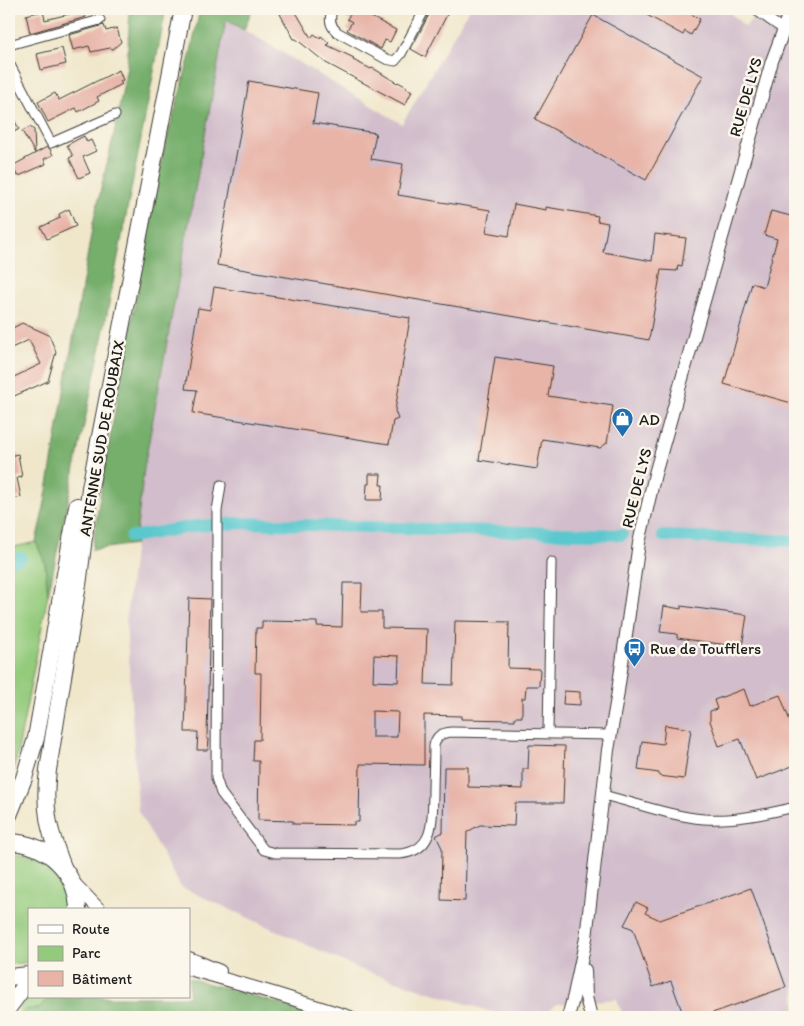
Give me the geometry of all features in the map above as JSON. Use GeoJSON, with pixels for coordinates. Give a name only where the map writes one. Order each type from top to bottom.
{"type":"FeatureCollection","features":[{"type":"Feature","properties":{"kind":"highway","name":"ANTENNE SUD DE ROUBAIX"},"geometry":{"type":"LineString","coordinates":[[9,815],[24,778],[38,728],[76,510],[175,9]]}},
{"type":"Feature","properties":{"kind":"highway","name":"ANTENNE SUD DE ROUBAIX"},"geometry":{"type":"LineString","coordinates":[[63,867],[51,837],[47,820],[48,770],[79,578],[90,488],[183,9]]}},
{"type":"Feature","properties":{"kind":"highway"},"geometry":{"type":"LineString","coordinates":[[9,842],[22,843],[39,848],[54,858],[73,882],[77,895],[78,908]]}},
{"type":"Feature","properties":{"kind":"highway"},"geometry":{"type":"LineString","coordinates":[[9,977],[28,975]]}},
{"type":"Feature","properties":{"kind":"highway"},"geometry":{"type":"LineString","coordinates":[[9,1007],[28,981]]}},
{"type":"Feature","properties":{"kind":"street"},"geometry":{"type":"LineString","coordinates":[[333,9],[330,20],[333,29],[386,59],[395,61],[401,54],[425,9]]}},
{"type":"Feature","properties":{"kind":"street"},"geometry":{"type":"LineString","coordinates":[[754,9],[790,32]]}},
{"type":"Feature","properties":{"kind":"street"},"geometry":{"type":"LineString","coordinates":[[789,9],[790,32]]}},
{"type":"Feature","properties":{"kind":"street"},"geometry":{"type":"LineString","coordinates":[[9,45],[100,20]]}},
{"type":"Feature","properties":{"kind":"street","name":"RUE DE LYS"},"geometry":{"type":"LineString","coordinates":[[568,1017],[586,938],[611,735],[639,543],[647,504],[772,61],[790,32]]}},
{"type":"Feature","properties":{"kind":"street"},"geometry":{"type":"LineString","coordinates":[[9,63],[51,143],[115,115]]}},
{"type":"Feature","properties":{"kind":"street"},"geometry":{"type":"LineString","coordinates":[[221,485],[217,511],[217,784],[221,793],[264,850],[285,854],[400,854],[413,852],[424,843],[431,831],[434,746],[436,738],[440,734],[451,732],[611,735]]}},
{"type":"Feature","properties":{"kind":"street"},"geometry":{"type":"LineString","coordinates":[[548,733],[551,562]]}},
{"type":"Feature","properties":{"kind":"street"},"geometry":{"type":"LineString","coordinates":[[603,795],[670,813],[705,819],[743,817],[795,807]]}},
{"type":"Feature","properties":{"kind":"street"},"geometry":{"type":"LineString","coordinates":[[73,882],[98,908]]}},
{"type":"Feature","properties":{"kind":"street","name":"RUE DE LYS"},"geometry":{"type":"LineString","coordinates":[[586,938],[585,984],[590,1017]]}},
{"type":"Feature","properties":{"kind":"street"},"geometry":{"type":"LineString","coordinates":[[190,958],[273,993]]}},
{"type":"Feature","properties":{"kind":"street"},"geometry":{"type":"LineString","coordinates":[[190,969],[350,1017]]}},
{"type":"Feature","properties":{"kind":"shaded area"},"geometry":{"type":"Polygon","coordinates":[[[469,9],[726,9],[745,27],[760,9],[795,9],[795,1017],[623,1017],[617,999],[556,1004],[540,1017],[507,1017],[362,970],[181,887],[138,811],[126,619],[144,468],[226,19],[402,124],[469,9]]]}},
{"type":"Feature","properties":{"kind":"green space"},"geometry":{"type":"Polygon","coordinates":[[[130,9],[166,9],[101,345],[48,595],[45,563],[36,542],[45,502],[93,223],[116,125],[127,66],[130,9]]]}},
{"type":"Feature","properties":{"kind":"green space"},"geometry":{"type":"Polygon","coordinates":[[[200,9],[252,9],[244,30],[226,20],[144,468],[135,544],[92,550],[103,476],[163,153],[190,56],[200,9]]]}},
{"type":"Feature","properties":{"kind":"green space"},"geometry":{"type":"Polygon","coordinates":[[[36,542],[45,563],[48,595],[16,761],[9,783],[9,548],[36,542]]]}},
{"type":"Feature","properties":{"kind":"green space"},"geometry":{"type":"Polygon","coordinates":[[[9,855],[31,859],[49,870],[61,887],[67,908],[28,908],[28,962],[9,965],[9,855]]]}},
{"type":"Feature","properties":{"kind":"green space"},"geometry":{"type":"Polygon","coordinates":[[[190,978],[325,1017],[22,1017],[25,1009],[39,1009],[47,998],[190,998],[190,978]]]}},
{"type":"Feature","properties":{"kind":"green space"},"geometry":{"type":"Polygon","coordinates":[[[28,992],[28,998],[47,998],[39,1009],[26,1009],[22,1017],[17,1017],[28,992]]]}},
{"type":"Feature","properties":{"kind":"building"},"geometry":{"type":"Polygon","coordinates":[[[294,9],[311,38],[314,34],[320,38],[321,36],[329,43],[327,45],[412,91],[405,105],[326,63],[294,39],[280,14],[294,9]]]}},
{"type":"Feature","properties":{"kind":"building"},"geometry":{"type":"Polygon","coordinates":[[[353,9],[396,30],[390,42],[385,40],[381,49],[347,30],[352,22],[347,19],[353,9]]]}},
{"type":"Feature","properties":{"kind":"building"},"geometry":{"type":"Polygon","coordinates":[[[432,9],[450,9],[425,57],[411,49],[432,9]]]}},
{"type":"Feature","properties":{"kind":"building"},"geometry":{"type":"Polygon","coordinates":[[[636,9],[682,9],[700,19],[691,35],[685,31],[683,35],[636,9]]]}},
{"type":"Feature","properties":{"kind":"building"},"geometry":{"type":"Polygon","coordinates":[[[85,10],[86,17],[30,33],[26,15],[43,11],[45,20],[85,10]]]}},
{"type":"Feature","properties":{"kind":"building"},"geometry":{"type":"Polygon","coordinates":[[[593,15],[703,76],[646,180],[535,119],[593,15]]]}},
{"type":"Feature","properties":{"kind":"building"},"geometry":{"type":"Polygon","coordinates":[[[104,25],[106,31],[117,28],[121,42],[113,49],[91,52],[89,46],[73,50],[69,35],[104,25]]]}},
{"type":"Feature","properties":{"kind":"building"},"geometry":{"type":"Polygon","coordinates":[[[62,48],[66,64],[41,70],[37,54],[62,48]]]}},
{"type":"Feature","properties":{"kind":"building"},"geometry":{"type":"Polygon","coordinates":[[[119,70],[123,80],[120,82],[122,84],[97,97],[99,101],[78,112],[76,108],[48,122],[38,102],[55,93],[59,100],[119,70]]]}},
{"type":"Feature","properties":{"kind":"building"},"geometry":{"type":"Polygon","coordinates":[[[249,81],[318,93],[313,123],[376,133],[371,159],[403,164],[398,195],[490,210],[486,232],[509,236],[514,204],[546,210],[546,207],[598,216],[597,221],[608,223],[603,252],[652,261],[655,234],[686,238],[682,266],[678,265],[677,271],[661,270],[649,340],[217,265],[249,81]]]}},
{"type":"Feature","properties":{"kind":"building"},"geometry":{"type":"Polygon","coordinates":[[[9,110],[19,129],[9,135],[9,110]]]}},
{"type":"Feature","properties":{"kind":"building"},"geometry":{"type":"Polygon","coordinates":[[[30,127],[34,130],[35,153],[22,131],[30,127]]]}},
{"type":"Feature","properties":{"kind":"building"},"geometry":{"type":"Polygon","coordinates":[[[84,136],[87,142],[91,140],[96,151],[83,157],[90,173],[79,178],[69,158],[73,156],[67,145],[84,136]]]}},
{"type":"Feature","properties":{"kind":"building"},"geometry":{"type":"Polygon","coordinates":[[[47,147],[53,155],[44,159],[46,164],[19,176],[17,175],[12,166],[47,147]]]}},
{"type":"Feature","properties":{"kind":"building"},"geometry":{"type":"Polygon","coordinates":[[[69,209],[76,226],[47,239],[41,227],[60,218],[59,214],[69,209]]]}},
{"type":"Feature","properties":{"kind":"building"},"geometry":{"type":"Polygon","coordinates":[[[771,211],[795,217],[795,404],[724,384],[752,283],[764,287],[777,239],[764,235],[771,211]]]}},
{"type":"Feature","properties":{"kind":"building"},"geometry":{"type":"Polygon","coordinates":[[[214,287],[410,318],[395,411],[398,419],[393,421],[389,444],[193,413],[197,390],[185,389],[198,308],[210,310],[214,287]]]}},
{"type":"Feature","properties":{"kind":"building"},"geometry":{"type":"Polygon","coordinates":[[[22,323],[49,335],[56,352],[48,381],[12,397],[9,389],[12,378],[41,364],[29,340],[9,349],[9,330],[22,323]]]}},
{"type":"Feature","properties":{"kind":"building"},"geometry":{"type":"Polygon","coordinates":[[[495,357],[553,366],[548,396],[613,406],[607,443],[600,448],[542,439],[537,469],[479,460],[495,357]]]}},
{"type":"Feature","properties":{"kind":"building"},"geometry":{"type":"Polygon","coordinates":[[[18,454],[22,477],[17,478],[21,497],[9,500],[9,456],[18,454]]]}},
{"type":"Feature","properties":{"kind":"building"},"geometry":{"type":"Polygon","coordinates":[[[369,474],[381,474],[380,485],[383,485],[382,500],[366,500],[369,474]]]}},
{"type":"Feature","properties":{"kind":"building"},"geometry":{"type":"Polygon","coordinates":[[[343,583],[362,583],[361,612],[382,612],[382,628],[427,629],[425,684],[453,685],[455,621],[509,622],[508,668],[540,669],[539,686],[526,686],[525,698],[522,698],[522,717],[515,717],[515,720],[461,719],[461,716],[424,715],[424,765],[360,764],[359,822],[354,822],[354,825],[293,824],[293,821],[258,820],[259,761],[253,761],[254,740],[260,740],[261,673],[255,673],[256,628],[262,628],[262,621],[317,622],[317,626],[342,627],[343,583]],[[374,655],[373,681],[398,682],[399,656],[374,655]],[[372,711],[372,737],[397,737],[398,712],[372,711]]]}},
{"type":"Feature","properties":{"kind":"building"},"geometry":{"type":"Polygon","coordinates":[[[189,598],[210,599],[208,750],[197,750],[198,732],[185,732],[189,598]]]}},
{"type":"Feature","properties":{"kind":"building"},"geometry":{"type":"Polygon","coordinates":[[[664,606],[681,609],[681,606],[747,615],[742,647],[677,638],[677,634],[660,632],[664,606]]]}},
{"type":"Feature","properties":{"kind":"building"},"geometry":{"type":"Polygon","coordinates":[[[744,689],[750,706],[780,695],[795,734],[795,765],[756,780],[740,739],[719,746],[710,721],[710,711],[717,709],[714,700],[744,689]]]}},
{"type":"Feature","properties":{"kind":"building"},"geometry":{"type":"Polygon","coordinates":[[[564,691],[580,692],[580,705],[563,704],[564,691]]]}},
{"type":"Feature","properties":{"kind":"building"},"geometry":{"type":"Polygon","coordinates":[[[665,725],[691,729],[684,779],[659,776],[659,773],[638,770],[642,741],[663,744],[665,725]]]}},
{"type":"Feature","properties":{"kind":"building"},"geometry":{"type":"Polygon","coordinates":[[[529,745],[565,746],[563,803],[515,803],[514,826],[480,825],[467,832],[465,901],[441,900],[442,848],[436,836],[443,832],[444,767],[468,767],[468,787],[523,789],[523,769],[528,769],[529,745]]]}},
{"type":"Feature","properties":{"kind":"building"},"geometry":{"type":"Polygon","coordinates":[[[751,888],[786,987],[701,1017],[684,1017],[671,981],[653,987],[633,929],[624,925],[636,902],[648,908],[645,913],[660,920],[751,888]]]}},
{"type":"Feature","properties":{"kind":"waterway"},"geometry":{"type":"LineString","coordinates":[[131,537],[196,526],[240,523],[622,535]]}},
{"type":"Feature","properties":{"kind":"waterway"},"geometry":{"type":"LineString","coordinates":[[663,536],[795,541]]}},
{"type":"Feature","properties":{"kind":"waterway"},"geometry":{"type":"LineString","coordinates":[[9,561],[21,558]]}},
{"type":"Feature","properties":{"kind":"place","name":"AD"},"geometry":{"type":"Point","coordinates":[623,438]}},
{"type":"Feature","properties":{"kind":"place","name":"Rue de Toufflers"},"geometry":{"type":"Point","coordinates":[634,667]}}]}
